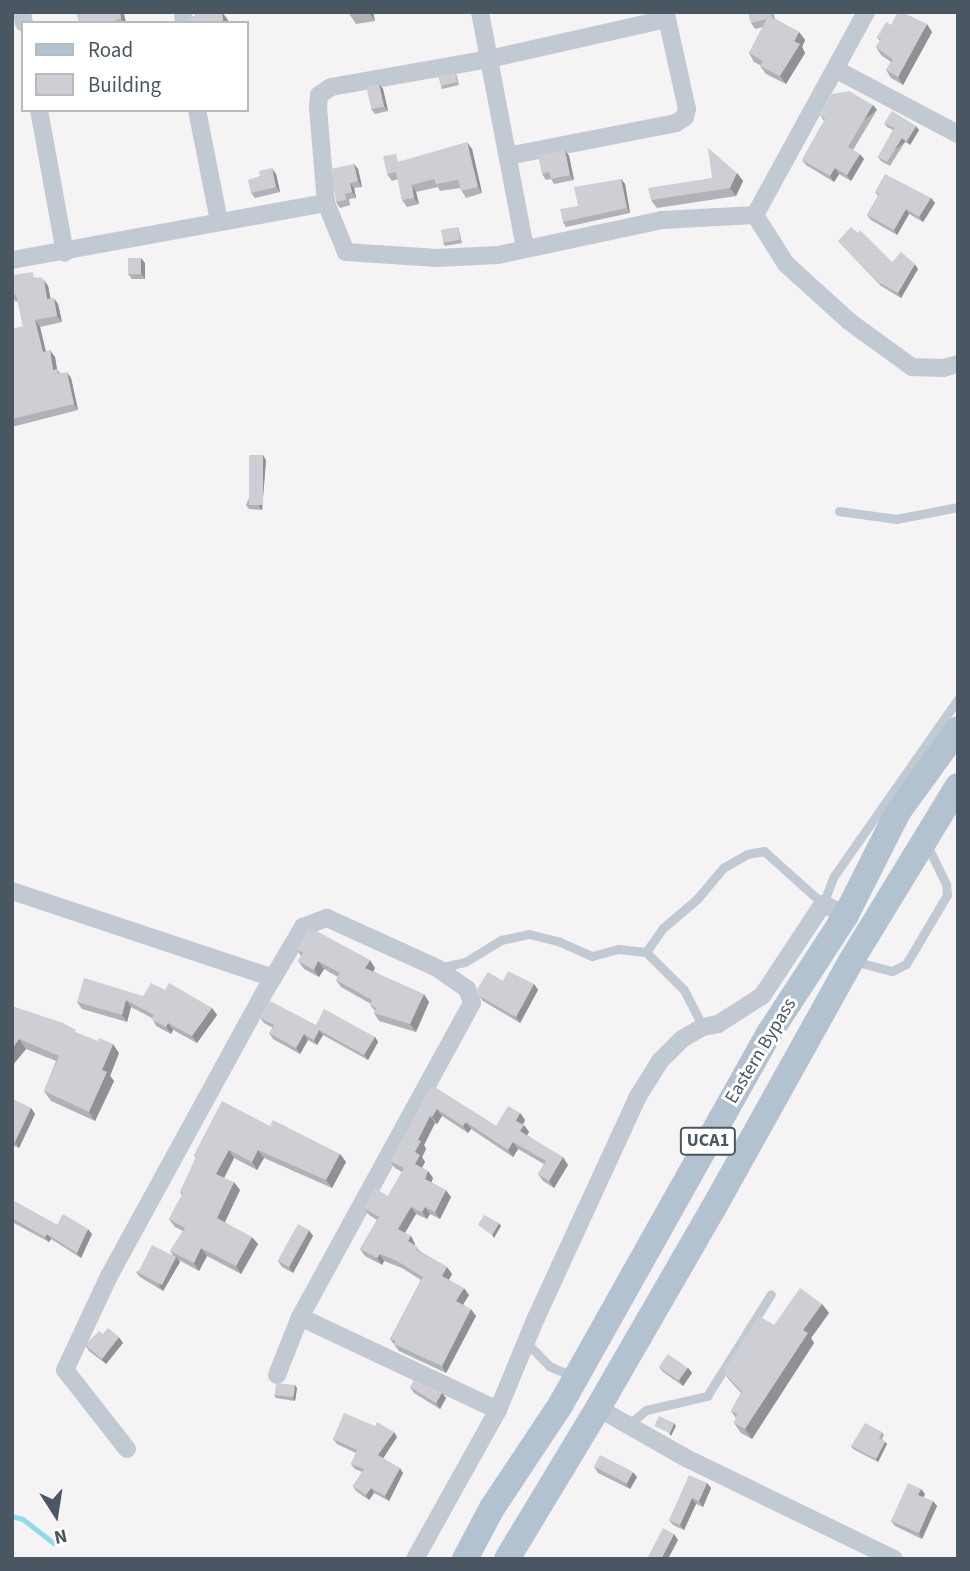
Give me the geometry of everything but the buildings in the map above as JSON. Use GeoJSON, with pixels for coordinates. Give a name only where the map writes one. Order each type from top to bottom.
{"type":"FeatureCollection","features":[{"type":"Feature","properties":{"kind":"main road","name":"Eastern Bypass"},"geometry":{"type":"LineString","coordinates":[[465,1559],[492,1508],[561,1404],[770,1032],[835,910],[898,812],[958,729]]}},
{"type":"Feature","properties":{"kind":"main road","name":"Eastern Bypass"},"geometry":{"type":"LineString","coordinates":[[507,1559],[713,1209],[851,961],[958,786]]}},
{"type":"Feature","properties":{"kind":"main road"},"geometry":{"type":"LineString","coordinates":[[593,1343],[625,1359]]}},
{"type":"Feature","properties":{"kind":"street"},"geometry":{"type":"LineString","coordinates":[[480,12],[524,248]]}},
{"type":"Feature","properties":{"kind":"street"},"geometry":{"type":"LineString","coordinates":[[755,215],[866,12]]}},
{"type":"Feature","properties":{"kind":"street"},"geometry":{"type":"LineString","coordinates":[[508,156],[676,123],[685,117],[687,109],[666,16],[489,59],[331,87],[319,95],[326,203],[340,245],[346,252],[356,255],[478,257],[662,220],[755,215]]}},
{"type":"Feature","properties":{"kind":"street"},"geometry":{"type":"LineString","coordinates":[[835,69],[958,134]]}},
{"type":"Feature","properties":{"kind":"street"},"geometry":{"type":"LineString","coordinates":[[39,112],[65,253]]}},
{"type":"Feature","properties":{"kind":"street"},"geometry":{"type":"LineString","coordinates":[[197,112],[219,222]]}},
{"type":"Feature","properties":{"kind":"street"},"geometry":{"type":"LineString","coordinates":[[12,260],[65,253],[326,203]]}},
{"type":"Feature","properties":{"kind":"street"},"geometry":{"type":"LineString","coordinates":[[755,215],[786,264],[861,330],[912,367],[943,368],[958,364]]}},
{"type":"Feature","properties":{"kind":"street"},"geometry":{"type":"LineString","coordinates":[[12,891],[272,978]]}},
{"type":"Feature","properties":{"kind":"street"},"geometry":{"type":"LineString","coordinates":[[415,1559],[498,1410],[526,1342],[638,1098],[660,1061],[682,1040],[703,1027],[718,1024],[762,996],[835,910]]}},
{"type":"Feature","properties":{"kind":"street"},"geometry":{"type":"LineString","coordinates":[[127,1449],[65,1370],[109,1276],[272,978],[303,927],[314,920],[327,918],[437,968],[467,989],[472,1003],[300,1317],[276,1376]]}},
{"type":"Feature","properties":{"kind":"street"},"geometry":{"type":"LineString","coordinates":[[300,1317],[498,1410]]}},
{"type":"Feature","properties":{"kind":"street"},"geometry":{"type":"LineString","coordinates":[[598,1408],[686,1458],[894,1559]]}},
{"type":"Feature","properties":{"kind":"lane"},"geometry":{"type":"LineString","coordinates":[[839,512],[896,519],[958,507]]}},
{"type":"Feature","properties":{"kind":"lane"},"geometry":{"type":"LineString","coordinates":[[835,910],[834,876],[958,699]]}},
{"type":"Feature","properties":{"kind":"lane"},"geometry":{"type":"LineString","coordinates":[[851,961],[892,971],[906,964],[947,895],[946,884],[925,840]]}},
{"type":"Feature","properties":{"kind":"lane"},"geometry":{"type":"LineString","coordinates":[[646,952],[663,928],[697,900],[723,868],[747,853],[764,851],[835,910]]}},
{"type":"Feature","properties":{"kind":"lane"},"geometry":{"type":"LineString","coordinates":[[437,968],[465,962],[501,940],[529,934],[560,942],[592,956],[618,949],[646,952],[684,990],[703,1027]]}},
{"type":"Feature","properties":{"kind":"lane"},"geometry":{"type":"LineString","coordinates":[[628,1425],[646,1410],[707,1396],[771,1294]]}},
{"type":"Feature","properties":{"kind":"lane"},"geometry":{"type":"LineString","coordinates":[[526,1342],[549,1366],[574,1377]]}},
{"type":"Feature","properties":{"kind":"waterway"},"geometry":{"type":"LineString","coordinates":[[12,1516],[23,1519],[54,1543]]}}]}
